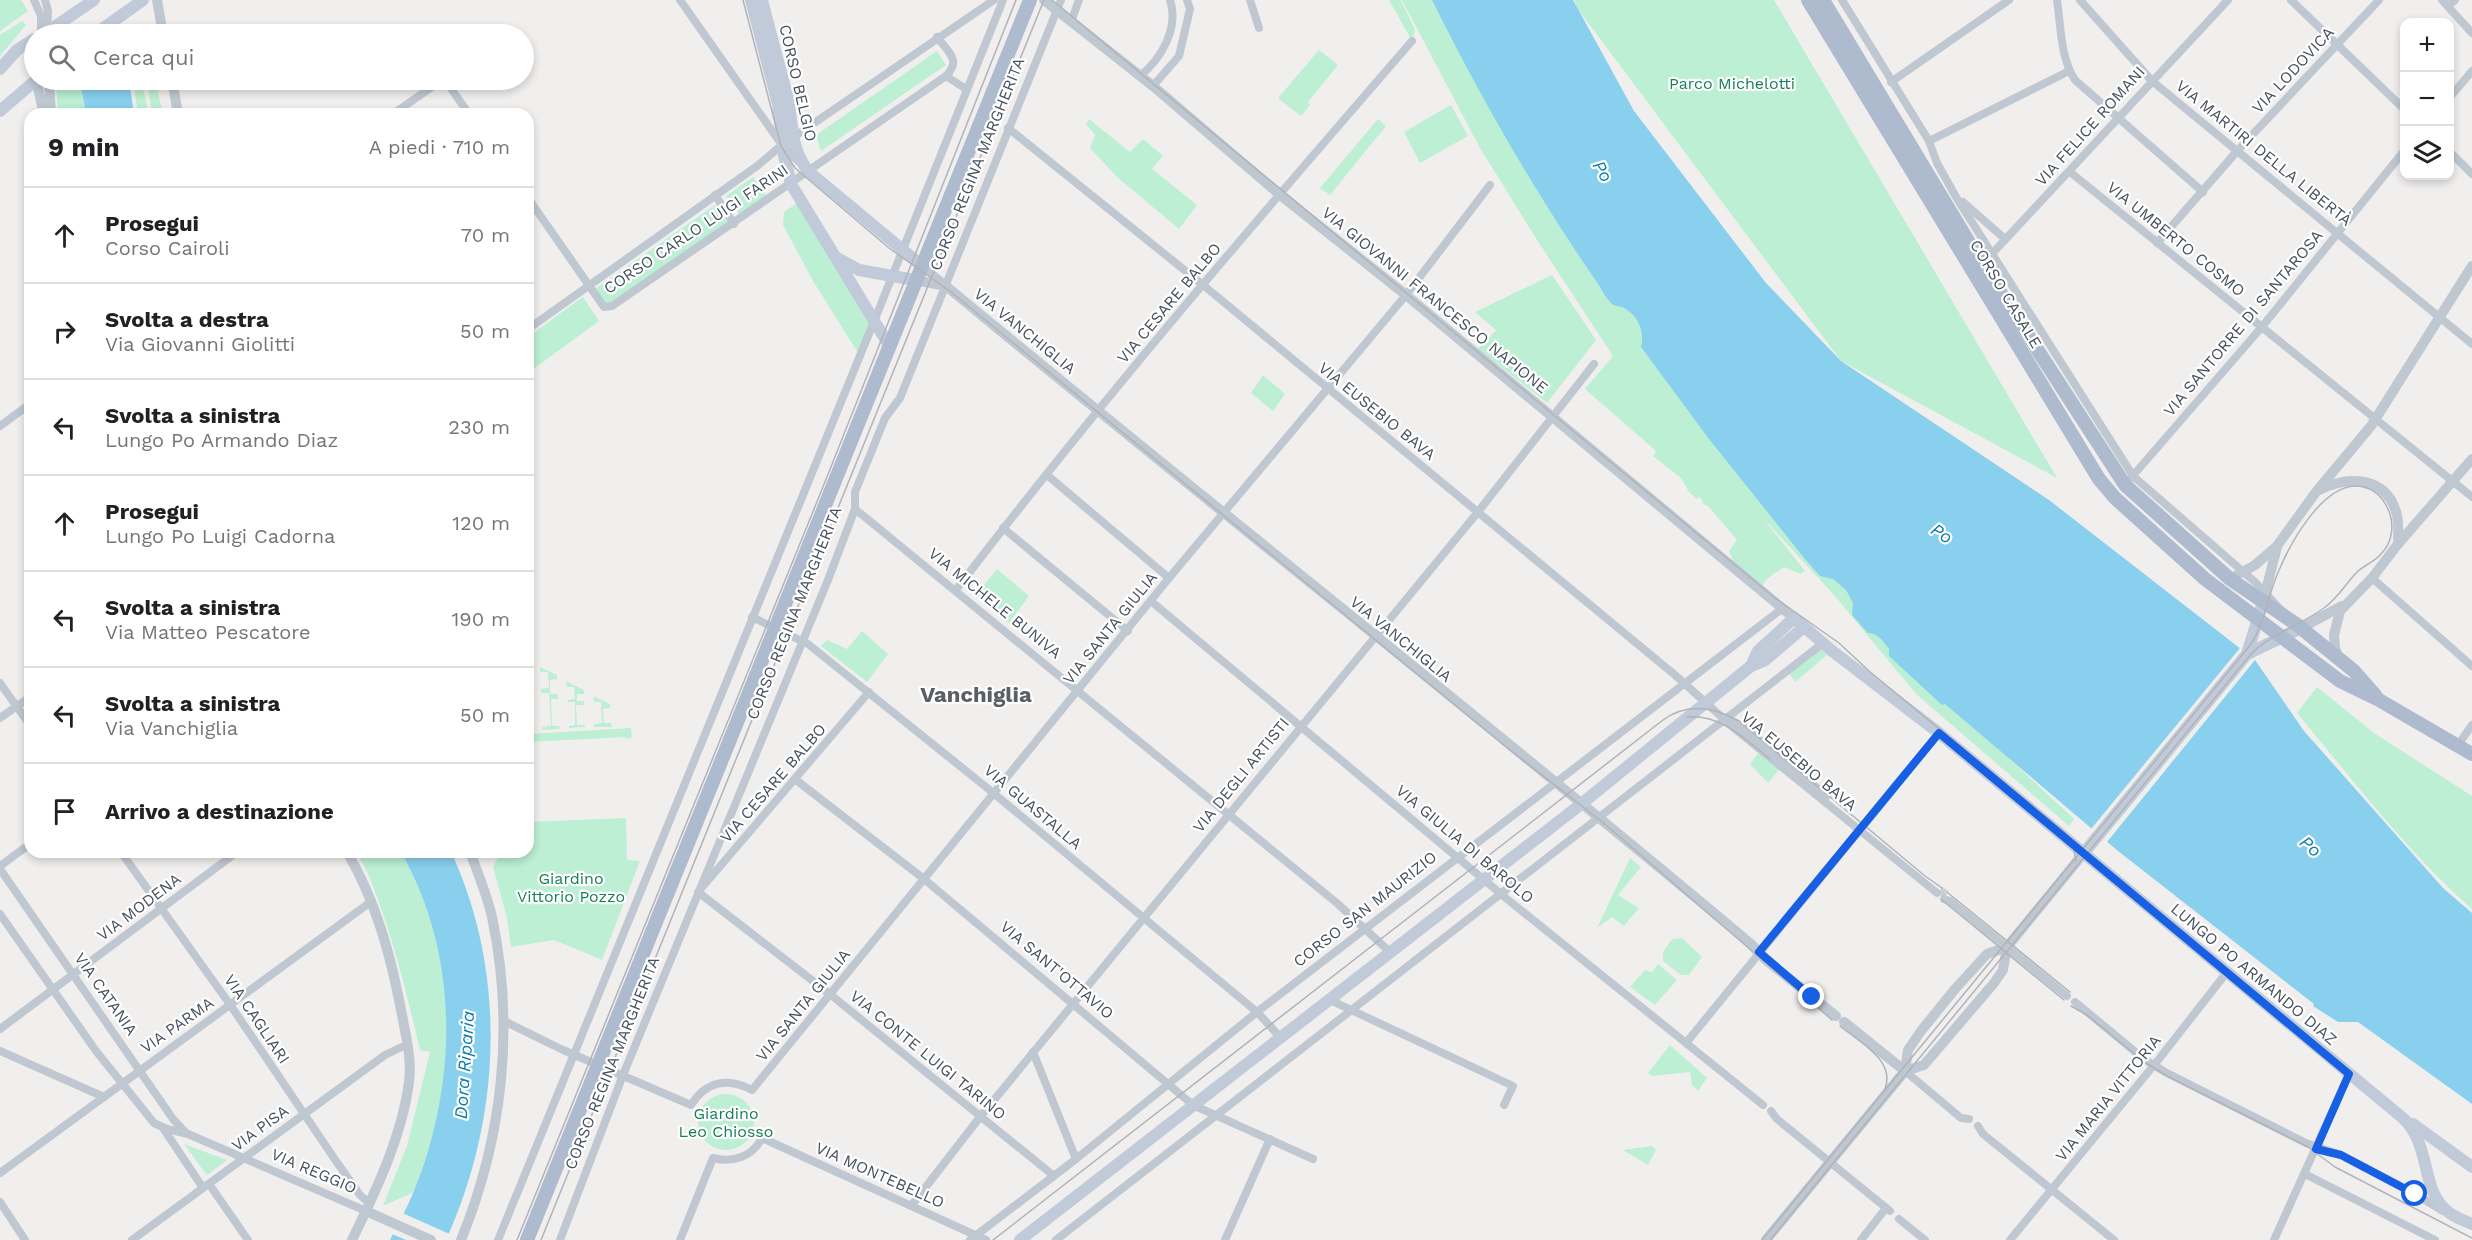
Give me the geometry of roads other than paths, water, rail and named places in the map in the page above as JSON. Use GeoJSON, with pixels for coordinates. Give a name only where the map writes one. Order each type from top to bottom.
{"type":"FeatureCollection","features":[{"type":"Feature","properties":{"kind":"main road"},"geometry":{"type":"LineString","coordinates":[[59,24],[94,0]]}},
{"type":"Feature","properties":{"kind":"main road"},"geometry":{"type":"LineString","coordinates":[[110,24],[143,0]]}},
{"type":"Feature","properties":{"kind":"main road","name":"CORSO BELGIO"},"geometry":{"type":"LineString","coordinates":[[750,0],[787,141],[808,171]]}},
{"type":"Feature","properties":{"kind":"main road","name":"CORSO BELGIO"},"geometry":{"type":"LineString","coordinates":[[762,0],[788,99],[787,141],[791,184],[890,347]]}},
{"type":"Feature","properties":{"kind":"main road","name":"CORSO REGINA MARGHERITA"},"geometry":{"type":"LineString","coordinates":[[527,1240],[1030,0]]}},
{"type":"Feature","properties":{"kind":"main road","name":"CORSO CASALE"},"geometry":{"type":"LineString","coordinates":[[1808,0],[1982,264],[2129,480],[2210,561],[2265,597]]}},
{"type":"Feature","properties":{"kind":"main road","name":"CORSO CASALE"},"geometry":{"type":"LineString","coordinates":[[1823,0],[1982,264],[2099,479],[2115,498],[2205,579],[2340,681],[2379,700],[2472,754]]}},
{"type":"Feature","properties":{"kind":"main road"},"geometry":{"type":"LineString","coordinates":[[0,69],[24,45]]}},
{"type":"Feature","properties":{"kind":"main road"},"geometry":{"type":"LineString","coordinates":[[0,111],[24,90]]}},
{"type":"Feature","properties":{"kind":"main road"},"geometry":{"type":"LineString","coordinates":[[808,171],[921,265]]}},
{"type":"Feature","properties":{"kind":"main road"},"geometry":{"type":"LineString","coordinates":[[834,256],[859,270],[915,280]]}},
{"type":"Feature","properties":{"kind":"main road"},"geometry":{"type":"LineString","coordinates":[[2083,854],[2247,654],[2265,597],[2285,617],[2354,670],[2379,700]]}},
{"type":"Feature","properties":{"kind":"main road"},"geometry":{"type":"LineString","coordinates":[[1751,666],[1758,651],[1794,618]]}},
{"type":"Feature","properties":{"kind":"main road","name":"VIA GIOVANNI FRANCESCO NAPIONE"},"geometry":{"type":"LineString","coordinates":[[1794,618],[1939,733]]}},
{"type":"Feature","properties":{"kind":"main road"},"geometry":{"type":"LineString","coordinates":[[1020,1240],[1582,804],[1751,666],[1764,661],[1804,627]]}},
{"type":"Feature","properties":{"kind":"main road"},"geometry":{"type":"LineString","coordinates":[[2247,654],[2301,628]]}},
{"type":"Feature","properties":{"kind":"main road","name":"LUNGO PO ARMANDO DIAZ"},"geometry":{"type":"LineString","coordinates":[[1939,733],[2404,1119]]}},
{"type":"Feature","properties":{"kind":"main road"},"geometry":{"type":"LineString","coordinates":[[2404,1119],[2472,1167]]}},
{"type":"Feature","properties":{"kind":"main road"},"geometry":{"type":"LineString","coordinates":[[2404,1119],[2414,1129],[2419,1139],[2432,1191],[2449,1214],[2472,1224]]}},
{"type":"Feature","properties":{"kind":"main road"},"geometry":{"type":"LineString","coordinates":[[2447,1149],[2472,1177]]}},
{"type":"Feature","properties":{"kind":"street"},"geometry":{"type":"LineString","coordinates":[[34,0],[43,24]]}},
{"type":"Feature","properties":{"kind":"street"},"geometry":{"type":"LineString","coordinates":[[45,0],[48,11],[46,24]]}},
{"type":"Feature","properties":{"kind":"street"},"geometry":{"type":"LineString","coordinates":[[680,0],[787,141]]}},
{"type":"Feature","properties":{"kind":"street","name":"CORSO CARLO LUIGI FARINI"},"geometry":{"type":"LineString","coordinates":[[534,324],[758,166],[787,141],[985,2],[994,0]]}},
{"type":"Feature","properties":{"kind":"street"},"geometry":{"type":"LineString","coordinates":[[498,1240],[1003,0]]}},
{"type":"Feature","properties":{"kind":"street","name":"VIA GIOVANNI FRANCESCO NAPIONE"},"geometry":{"type":"LineString","coordinates":[[1044,0],[1059,5],[1071,22],[1153,86],[1279,194],[1406,295],[1794,618]]}},
{"type":"Feature","properties":{"kind":"street"},"geometry":{"type":"LineString","coordinates":[[1071,22],[1079,0]]}},
{"type":"Feature","properties":{"kind":"street"},"geometry":{"type":"LineString","coordinates":[[1140,76],[1166,47],[1174,12],[1170,0]]}},
{"type":"Feature","properties":{"kind":"street"},"geometry":{"type":"LineString","coordinates":[[1153,86],[1179,56],[1190,9],[1187,0]]}},
{"type":"Feature","properties":{"kind":"street"},"geometry":{"type":"LineString","coordinates":[[1250,0],[1259,28]]}},
{"type":"Feature","properties":{"kind":"street","name":"CORSO CASALE"},"geometry":{"type":"LineString","coordinates":[[1842,0],[1929,141],[1937,163],[1956,197],[1982,264]]}},
{"type":"Feature","properties":{"kind":"street"},"geometry":{"type":"LineString","coordinates":[[1892,82],[2009,0]]}},
{"type":"Feature","properties":{"kind":"street"},"geometry":{"type":"LineString","coordinates":[[2057,0],[2069,71],[2075,80],[2203,192]]}},
{"type":"Feature","properties":{"kind":"street","name":"VIA MARTIRI DELLA LIBERTÀ"},"geometry":{"type":"LineString","coordinates":[[2080,0],[2152,81],[2472,344]]}},
{"type":"Feature","properties":{"kind":"street","name":"VIA FELICE ROMANI"},"geometry":{"type":"LineString","coordinates":[[1982,264],[2228,0]]}},
{"type":"Feature","properties":{"kind":"street"},"geometry":{"type":"LineString","coordinates":[[2291,0],[2400,105]]}},
{"type":"Feature","properties":{"kind":"street","name":"VIA LODOVICA"},"geometry":{"type":"LineString","coordinates":[[2157,243],[2238,150],[2379,0]]}},
{"type":"Feature","properties":{"kind":"street"},"geometry":{"type":"LineString","coordinates":[[159,1],[162,24]]}},
{"type":"Feature","properties":{"kind":"street"},"geometry":{"type":"LineString","coordinates":[[2448,2],[2472,33]]}},
{"type":"Feature","properties":{"kind":"street","name":"CORSO REGINA MARGHERITA"},"geometry":{"type":"LineString","coordinates":[[560,1240],[623,1075],[804,640],[855,509],[855,492],[880,429],[900,398],[1059,5]]}},
{"type":"Feature","properties":{"kind":"street"},"geometry":{"type":"LineString","coordinates":[[1170,30],[1184,33]]}},
{"type":"Feature","properties":{"kind":"street"},"geometry":{"type":"LineString","coordinates":[[937,37],[954,60],[954,65],[946,76],[966,89]]}},
{"type":"Feature","properties":{"kind":"street","name":"VIA CESARE BALBO"},"geometry":{"type":"LineString","coordinates":[[956,590],[1003,528],[1203,285],[1412,41]]}},
{"type":"Feature","properties":{"kind":"street"},"geometry":{"type":"LineString","coordinates":[[1158,56],[1170,67]]}},
{"type":"Feature","properties":{"kind":"street"},"geometry":{"type":"LineString","coordinates":[[1930,178],[1929,141],[2069,71]]}},
{"type":"Feature","properties":{"kind":"street"},"geometry":{"type":"LineString","coordinates":[[2454,92],[2472,71]]}},
{"type":"Feature","properties":{"kind":"street","name":"CORSO CARLO LUIGI FARINI"},"geometry":{"type":"LineString","coordinates":[[588,285],[604,308],[612,306],[946,76]]}},
{"type":"Feature","properties":{"kind":"street"},"geometry":{"type":"LineString","coordinates":[[38,90],[43,108]]}},
{"type":"Feature","properties":{"kind":"street"},"geometry":{"type":"LineString","coordinates":[[49,90],[50,108]]}},
{"type":"Feature","properties":{"kind":"street"},"geometry":{"type":"LineString","coordinates":[[174,90],[177,108]]}},
{"type":"Feature","properties":{"kind":"street"},"geometry":{"type":"LineString","coordinates":[[402,108],[428,90]]}},
{"type":"Feature","properties":{"kind":"street"},"geometry":{"type":"LineString","coordinates":[[451,90],[464,108]]}},
{"type":"Feature","properties":{"kind":"street","name":"VIA EUSEBIO BAVA"},"geometry":{"type":"LineString","coordinates":[[1008,128],[1203,285],[1705,703],[2066,995]]}},
{"type":"Feature","properties":{"kind":"street","name":"VIA SANTORRE DI SANTAROSA"},"geometry":{"type":"LineString","coordinates":[[2129,480],[2261,328],[2400,156]]}},
{"type":"Feature","properties":{"kind":"street"},"geometry":{"type":"LineString","coordinates":[[2454,156],[2472,174]]}},
{"type":"Feature","properties":{"kind":"street","name":"VIA UMBERTO COSMO"},"geometry":{"type":"LineString","coordinates":[[2070,172],[2472,497]]}},
{"type":"Feature","properties":{"kind":"street","name":"VIA SANTA GIULIA"},"geometry":{"type":"LineString","coordinates":[[623,1075],[691,1105],[706,1087],[717,1083],[729,1081],[752,1090],[1152,602],[1169,578],[1225,514],[1406,295],[1490,185]]}},
{"type":"Feature","properties":{"kind":"street"},"geometry":{"type":"LineString","coordinates":[[715,195],[734,224]]}},
{"type":"Feature","properties":{"kind":"street","name":"CORSO CASALE"},"geometry":{"type":"LineString","coordinates":[[1956,197],[2005,239]]}},
{"type":"Feature","properties":{"kind":"street"},"geometry":{"type":"LineString","coordinates":[[534,207],[588,285]]}},
{"type":"Feature","properties":{"kind":"street"},"geometry":{"type":"LineString","coordinates":[[921,265],[946,286]]}},
{"type":"Feature","properties":{"kind":"street"},"geometry":{"type":"LineString","coordinates":[[2236,576],[2277,546],[2316,492],[2376,418],[2472,266]]}},
{"type":"Feature","properties":{"kind":"street"},"geometry":{"type":"LineString","coordinates":[[915,280],[946,286]]}},
{"type":"Feature","properties":{"kind":"street","name":"VIA VANCHIGLIA"},"geometry":{"type":"LineString","coordinates":[[946,286],[1374,636],[1600,817],[1843,1022],[1905,1071]]}},
{"type":"Feature","properties":{"kind":"street","name":"VIA DEGLI ARTISTI"},"geometry":{"type":"LineString","coordinates":[[911,1206],[1033,1052],[1478,512],[1554,418],[1594,364]]}},
{"type":"Feature","properties":{"kind":"street"},"geometry":{"type":"LineString","coordinates":[[0,426],[24,408]]}},
{"type":"Feature","properties":{"kind":"street"},"geometry":{"type":"LineString","coordinates":[[2301,628],[2345,604],[2372,578],[2398,544],[2472,459]]}},
{"type":"Feature","properties":{"kind":"street"},"geometry":{"type":"LineString","coordinates":[[1047,475],[1169,578]]}},
{"type":"Feature","properties":{"kind":"street","name":"CORSO CASALE"},"geometry":{"type":"LineString","coordinates":[[2129,480],[2236,576]]}},
{"type":"Feature","properties":{"kind":"street"},"geometry":{"type":"LineString","coordinates":[[2316,492],[2330,485],[2353,480],[2367,483],[2378,489],[2391,502],[2397,515],[2398,544]]}},
{"type":"Feature","properties":{"kind":"street","name":"VIA MICHELE BUNIVA"},"geometry":{"type":"LineString","coordinates":[[855,509],[1367,929],[1391,953]]}},
{"type":"Feature","properties":{"kind":"street"},"geometry":{"type":"LineString","coordinates":[[1003,528],[1128,631]]}},
{"type":"Feature","properties":{"kind":"street"},"geometry":{"type":"LineString","coordinates":[[2265,597],[2277,546]]}},
{"type":"Feature","properties":{"kind":"street"},"geometry":{"type":"LineString","coordinates":[[2372,578],[2472,666]]}},
{"type":"Feature","properties":{"kind":"street","name":"VIA GIULIA DI BAROLO"},"geometry":{"type":"LineString","coordinates":[[1152,602],[1484,880],[1767,1108],[1888,1210],[1861,1240]]}},
{"type":"Feature","properties":{"kind":"street"},"geometry":{"type":"LineString","coordinates":[[2339,659],[2334,635],[2338,616],[2345,604]]}},
{"type":"Feature","properties":{"kind":"street","name":"CORSO SAN MAURIZIO"},"geometry":{"type":"LineString","coordinates":[[973,1238],[1076,1159],[1257,1012],[1783,608]]}},
{"type":"Feature","properties":{"kind":"street","name":"VIA GUASTALLA"},"geometry":{"type":"LineString","coordinates":[[753,617],[804,640],[1257,1012],[1281,1038]]}},
{"type":"Feature","properties":{"kind":"street"},"geometry":{"type":"LineString","coordinates":[[1056,1240],[1823,643]]}},
{"type":"Feature","properties":{"kind":"street"},"geometry":{"type":"LineString","coordinates":[[0,683],[24,716]]}},
{"type":"Feature","properties":{"kind":"street","name":"VIA CESARE BALBO"},"geometry":{"type":"LineString","coordinates":[[698,892],[869,692]]}},
{"type":"Feature","properties":{"kind":"street"},"geometry":{"type":"LineString","coordinates":[[0,718],[24,701]]}},
{"type":"Feature","properties":{"kind":"street"},"geometry":{"type":"LineString","coordinates":[[2458,745],[2472,725]]}},
{"type":"Feature","properties":{"kind":"street"},"geometry":{"type":"LineString","coordinates":[[1686,1043],[1939,733]]}},
{"type":"Feature","properties":{"kind":"street","name":"VIA SANT'OTTAVIO"},"geometry":{"type":"LineString","coordinates":[[796,780],[924,879],[1193,1105],[1313,1159]]}},
{"type":"Feature","properties":{"kind":"street"},"geometry":{"type":"LineString","coordinates":[[0,867],[24,849]]}},
{"type":"Feature","properties":{"kind":"street"},"geometry":{"type":"LineString","coordinates":[[1766,1240],[1905,1071],[1908,1050],[1955,989],[1987,954],[2007,946],[2083,854]]}},
{"type":"Feature","properties":{"kind":"street","name":"VIA CAGLIARI"},"geometry":{"type":"LineString","coordinates":[[125,858],[231,1006],[370,1210]]}},
{"type":"Feature","properties":{"kind":"street","name":"VIA MODENA"},"geometry":{"type":"LineString","coordinates":[[0,1029],[229,858]]}},
{"type":"Feature","properties":{"kind":"street"},"geometry":{"type":"LineString","coordinates":[[349,858],[372,901],[392,963],[408,1044],[410,1066],[407,1094],[392,1145],[370,1210],[352,1240]]}},
{"type":"Feature","properties":{"kind":"street"},"geometry":{"type":"LineString","coordinates":[[461,1240],[492,1146],[501,1073],[504,1022],[502,981],[492,916],[472,858]]}},
{"type":"Feature","properties":{"kind":"street","name":"VIA CATANIA"},"geometry":{"type":"LineString","coordinates":[[0,867],[173,1119],[188,1134]]}},
{"type":"Feature","properties":{"kind":"street","name":"VIA CONTE LUIGI TARINO"},"geometry":{"type":"LineString","coordinates":[[698,892],[831,995],[1054,1176]]}},
{"type":"Feature","properties":{"kind":"street","name":"VIA PARMA"},"geometry":{"type":"LineString","coordinates":[[0,1173],[372,901]]}},
{"type":"Feature","properties":{"kind":"street"},"geometry":{"type":"LineString","coordinates":[[0,914],[121,1084]]}},
{"type":"Feature","properties":{"kind":"street"},"geometry":{"type":"LineString","coordinates":[[1905,1071],[1924,1065],[1940,1049],[2003,970],[2007,946]]}},
{"type":"Feature","properties":{"kind":"street","name":"VIA MARIA VITTORIA"},"geometry":{"type":"LineString","coordinates":[[2010,1240],[2227,972]]}},
{"type":"Feature","properties":{"kind":"street"},"geometry":{"type":"LineString","coordinates":[[1330,1000],[1513,1086],[1504,1105]]}},
{"type":"Feature","properties":{"kind":"street"},"geometry":{"type":"LineString","coordinates":[[2075,1002],[2154,1065],[2316,1149],[2341,1155],[2449,1214]]}},
{"type":"Feature","properties":{"kind":"street"},"geometry":{"type":"LineString","coordinates":[[504,1022],[623,1075]]}},
{"type":"Feature","properties":{"kind":"street","name":"VIA PISA"},"geometry":{"type":"LineString","coordinates":[[132,1240],[386,1055],[408,1044]]}},
{"type":"Feature","properties":{"kind":"street"},"geometry":{"type":"LineString","coordinates":[[0,1051],[104,1097]]}},
{"type":"Feature","properties":{"kind":"street"},"geometry":{"type":"LineString","coordinates":[[1033,1052],[1076,1159]]}},
{"type":"Feature","properties":{"kind":"street"},"geometry":{"type":"LineString","coordinates":[[1905,1071],[1965,1119]]}},
{"type":"Feature","properties":{"kind":"street"},"geometry":{"type":"LineString","coordinates":[[2274,1240],[2349,1074]]}},
{"type":"Feature","properties":{"kind":"street","name":"VIA REGGIO"},"geometry":{"type":"LineString","coordinates":[[121,1084],[151,1119],[162,1128],[188,1134],[370,1210]]}},
{"type":"Feature","properties":{"kind":"street"},"geometry":{"type":"LineString","coordinates":[[1978,1126],[1983,1134],[2114,1240]]}},
{"type":"Feature","properties":{"kind":"street"},"geometry":{"type":"LineString","coordinates":[[162,1128],[248,1240]]}},
{"type":"Feature","properties":{"kind":"street","name":"VIA MONTEBELLO"},"geometry":{"type":"LineString","coordinates":[[680,1240],[713,1158],[733,1160],[743,1157],[753,1151],[762,1138],[911,1206],[973,1238],[986,1240]]}},
{"type":"Feature","properties":{"kind":"street"},"geometry":{"type":"LineString","coordinates":[[1225,1240],[1270,1139]]}},
{"type":"Feature","properties":{"kind":"street"},"geometry":{"type":"LineString","coordinates":[[2305,1174],[2435,1240]]}},
{"type":"Feature","properties":{"kind":"street"},"geometry":{"type":"LineString","coordinates":[[0,1202],[25,1240]]}},
{"type":"Feature","properties":{"kind":"street"},"geometry":{"type":"LineString","coordinates":[[370,1210],[431,1240]]}},
{"type":"Feature","properties":{"kind":"street"},"geometry":{"type":"LineString","coordinates":[[1899,1219],[1925,1240]]}},
{"type":"Feature","properties":{"kind":"water","name":"Po"},"geometry":{"type":"Polygon","coordinates":[[[1432,0],[1573,0],[1634,111],[1766,283],[1841,361],[2049,500],[2255,660],[2304,731],[2443,888],[2472,913],[2472,1104],[2358,1022],[2338,1022],[2313,1006],[2314,1004],[2118,851],[1945,704],[1942,705],[1889,656],[1889,649],[1882,640],[1875,634],[1868,633],[1852,615],[1853,603],[1846,590],[1833,579],[1820,576],[1805,559],[1709,439],[1641,347],[1642,336],[1637,319],[1629,311],[1610,302],[1551,213],[1509,144],[1432,0]]]}},
{"type":"Feature","properties":{"kind":"water"},"geometry":{"type":"Polygon","coordinates":[[[82,90],[130,90],[133,108],[85,108],[82,90]]]}},
{"type":"Feature","properties":{"kind":"water","name":"Dora Riparia"},"geometry":{"type":"Polygon","coordinates":[[[404,858],[453,858],[469,899],[482,947],[489,996],[491,1046],[487,1096],[478,1145],[464,1194],[446,1240],[390,1240],[414,1191],[428,1149],[439,1107],[445,1063],[446,1020],[443,976],[434,934],[420,892],[404,858]]]}},
{"type":"Feature","properties":{"kind":"tunnel"},"geometry":{"type":"LineString","coordinates":[[1940,890],[1947,895]]}},
{"type":"Feature","properties":{"kind":"tram line"},"geometry":{"type":"LineString","coordinates":[[743,0],[781,146],[795,168],[889,248],[951,292],[1510,750],[1606,825],[1832,1020]]}},
{"type":"Feature","properties":{"kind":"tram line"},"geometry":{"type":"LineString","coordinates":[[517,1240],[825,482],[1016,0]]}},
{"type":"Feature","properties":{"kind":"tram line"},"geometry":{"type":"LineString","coordinates":[[541,1240],[1044,0]]}},
{"type":"Feature","properties":{"kind":"tram line"},"geometry":{"type":"LineString","coordinates":[[1052,0],[1775,598],[1839,643],[1869,671],[2062,830],[2072,840],[2076,861]]}},
{"type":"Feature","properties":{"kind":"tram line"},"geometry":{"type":"LineString","coordinates":[[1762,1240],[2251,644],[2260,626],[2285,556],[2310,516],[2332,494],[2344,488],[2357,486],[2378,494],[2389,511],[2392,524],[2392,531],[2385,550],[2358,571],[2334,600],[2324,608],[2268,640],[2251,654],[1770,1240]]}},
{"type":"Feature","properties":{"kind":"tram line"},"geometry":{"type":"LineString","coordinates":[[993,1240],[1672,714],[1701,708],[1720,712],[1739,721],[1942,888]]}},
{"type":"Feature","properties":{"kind":"tram line"},"geometry":{"type":"LineString","coordinates":[[1687,717],[1711,719],[1732,729],[1770,759]]}},
{"type":"Feature","properties":{"kind":"tram line"},"geometry":{"type":"LineString","coordinates":[[1948,893],[2070,992]]}},
{"type":"Feature","properties":{"kind":"tram line"},"geometry":{"type":"LineString","coordinates":[[1942,900],[2064,1000]]}},
{"type":"Feature","properties":{"kind":"tram line"},"geometry":{"type":"LineString","coordinates":[[2071,1006],[2087,1015],[2143,1061],[2167,1076],[2308,1147],[2335,1167],[2472,1238]]}},
{"type":"Feature","properties":{"kind":"tram line"},"geometry":{"type":"LineString","coordinates":[[1840,1026],[1881,1061],[1886,1070],[1887,1080],[1884,1091]]}},
{"type":"Feature","properties":{"kind":"district","name":"Vanchiglia"},"geometry":{"type":"Point","coordinates":[976,694]}},
{"type":"Feature","properties":{"kind":"park label","name":"Parco Michelotti"},"geometry":{"type":"Point","coordinates":[1732,83]}},
{"type":"Feature","properties":{"kind":"park label","name":"Giardino Vittorio Pozzo"},"geometry":{"type":"Point","coordinates":[571,887]}},
{"type":"Feature","properties":{"kind":"park label","name":"Giardino Leo Chiosso"},"geometry":{"type":"Point","coordinates":[726,1122]}}]}
